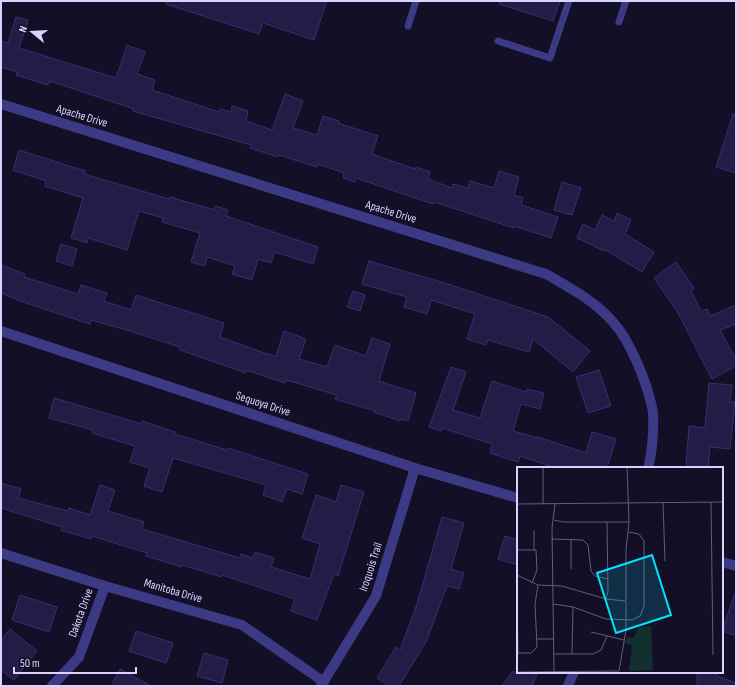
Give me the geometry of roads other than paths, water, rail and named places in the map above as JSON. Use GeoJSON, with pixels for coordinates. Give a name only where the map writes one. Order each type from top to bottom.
{"type":"FeatureCollection","features":[{"type":"Feature","properties":{"kind":"street","name":"Apache Drive"},"geometry":{"type":"LineString","coordinates":[[1,104],[546,274],[587,297],[613,322],[636,359],[652,409],[652,457],[648,467]]}},
{"type":"Feature","properties":{"kind":"street","name":"Sequoya Drive"},"geometry":{"type":"LineString","coordinates":[[1,331],[415,468],[517,498]]}},
{"type":"Feature","properties":{"kind":"street","name":"Iroquois Trail"},"geometry":{"type":"LineString","coordinates":[[322,684],[376,596],[415,468]]}},
{"type":"Feature","properties":{"kind":"street","name":"Manitoba Drive"},"geometry":{"type":"LineString","coordinates":[[1,553],[105,586],[242,624],[322,684]]}},
{"type":"Feature","properties":{"kind":"street"},"geometry":{"type":"LineString","coordinates":[[723,562],[736,566]]}},
{"type":"Feature","properties":{"kind":"street","name":"Dakota Drive"},"geometry":{"type":"LineString","coordinates":[[52,686],[79,657],[105,586]]}},
{"type":"Feature","properties":{"kind":"street"},"geometry":{"type":"LineString","coordinates":[[568,686],[574,673]]}},
{"type":"Feature","properties":{"kind":"lane"},"geometry":{"type":"LineString","coordinates":[[408,26],[416,1]]}},
{"type":"Feature","properties":{"kind":"lane"},"geometry":{"type":"LineString","coordinates":[[498,41],[550,58],[569,1]]}},
{"type":"Feature","properties":{"kind":"lane"},"geometry":{"type":"LineString","coordinates":[[619,22],[626,1]]}}]}
